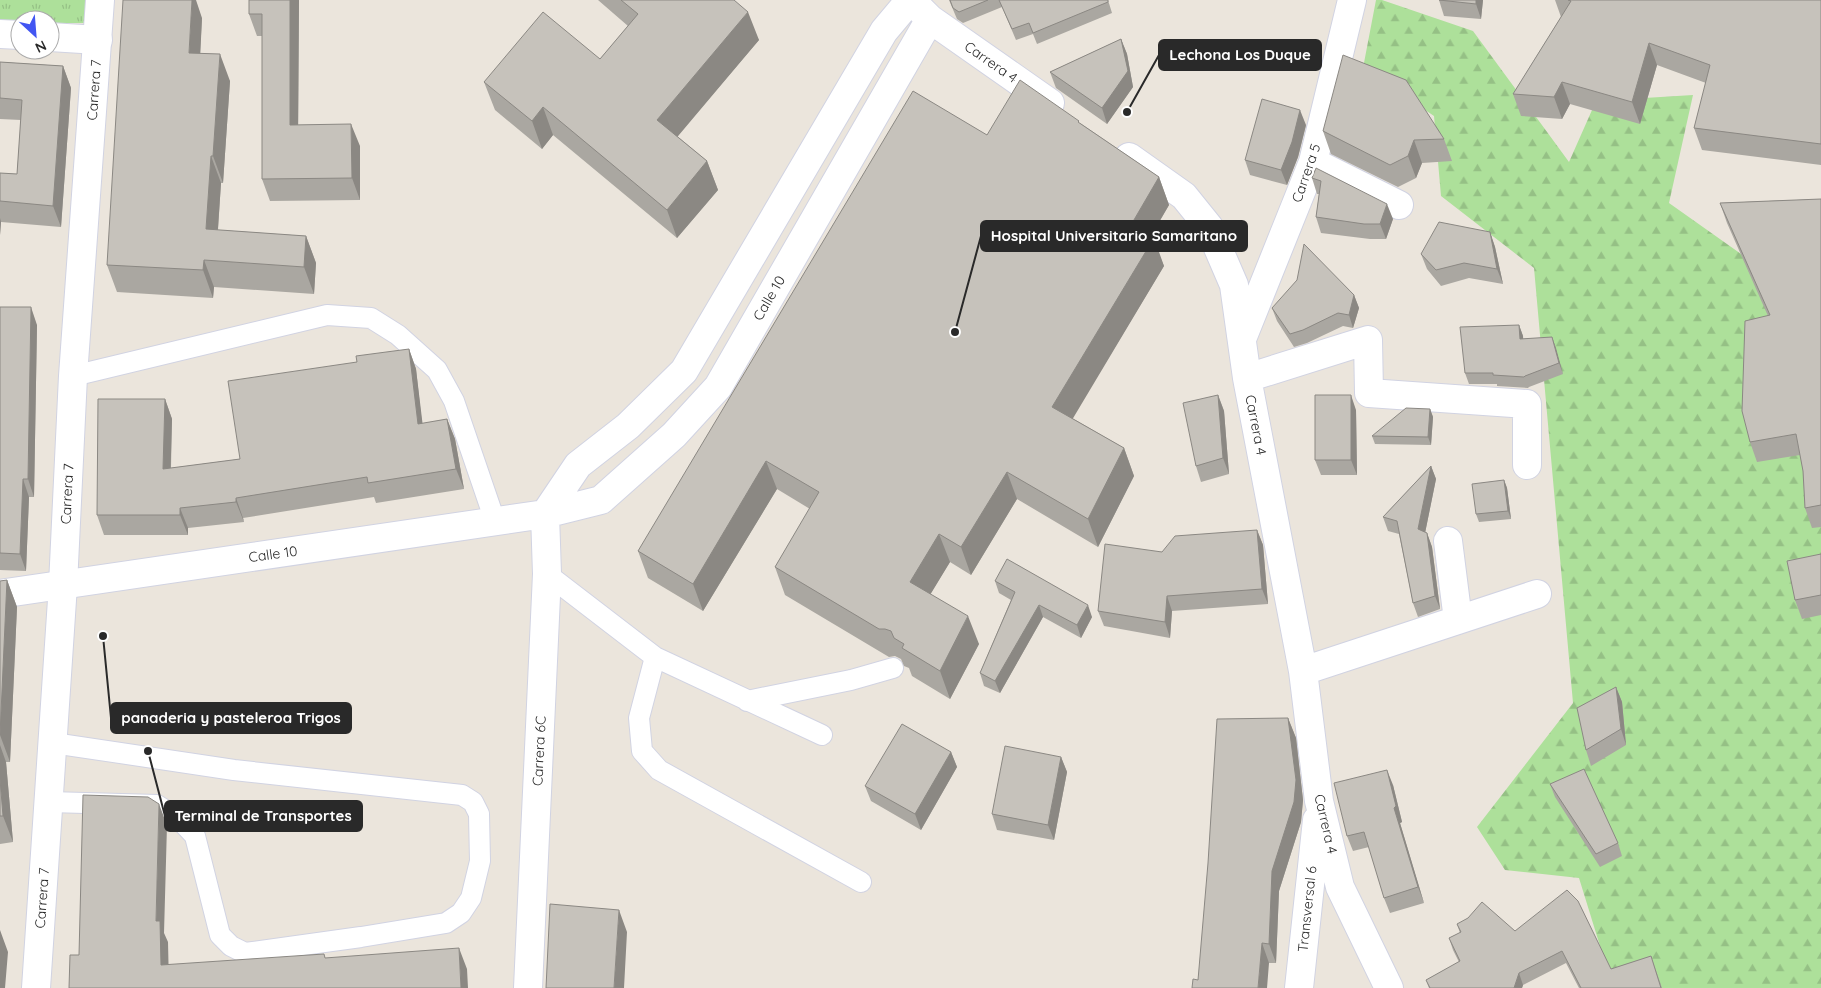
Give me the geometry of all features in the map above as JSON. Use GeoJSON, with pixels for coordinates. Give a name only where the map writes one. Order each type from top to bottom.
{"type":"FeatureCollection","features":[{"type":"Feature","properties":{"kind":"street","name":"Carrera 7"},"geometry":{"type":"LineString","coordinates":[[36,988],[63,585],[73,376],[100,0]]}},
{"type":"Feature","properties":{"kind":"street"},"geometry":{"type":"LineString","coordinates":[[545,514],[578,465],[628,426],[684,372],[884,32],[911,0]]}},
{"type":"Feature","properties":{"kind":"street","name":"Carrera 4"},"geometry":{"type":"LineString","coordinates":[[911,0],[930,19],[1069,116]]}},
{"type":"Feature","properties":{"kind":"street","name":"Carrera 5"},"geometry":{"type":"LineString","coordinates":[[1242,341],[1312,162],[1352,0]]}},
{"type":"Feature","properties":{"kind":"street","name":"Calle 10"},"geometry":{"type":"LineString","coordinates":[[0,594],[545,514],[601,500],[674,435],[718,387],[930,19]]}},
{"type":"Feature","properties":{"kind":"street"},"geometry":{"type":"LineString","coordinates":[[60,38],[98,40]]}},
{"type":"Feature","properties":{"kind":"street","name":"Carrera 4"},"geometry":{"type":"LineString","coordinates":[[1110,144],[1184,196],[1209,227],[1234,285],[1247,378],[1303,672],[1319,801],[1340,887],[1389,988]]}},
{"type":"Feature","properties":{"kind":"street"},"geometry":{"type":"LineString","coordinates":[[1312,162],[1398,205]]}},
{"type":"Feature","properties":{"kind":"street"},"geometry":{"type":"LineString","coordinates":[[1247,378],[1368,340],[1369,394],[1527,404],[1527,465]]}},
{"type":"Feature","properties":{"kind":"street","name":"Carrera 6C"},"geometry":{"type":"LineString","coordinates":[[528,988],[547,574],[545,514]]}},
{"type":"Feature","properties":{"kind":"street"},"geometry":{"type":"LineString","coordinates":[[1448,541],[1458,620]]}},
{"type":"Feature","properties":{"kind":"street"},"geometry":{"type":"LineString","coordinates":[[1303,672],[1538,594]]}},
{"type":"Feature","properties":{"kind":"street","name":"Transversal 6"},"geometry":{"type":"LineString","coordinates":[[1299,988],[1319,801]]}},
{"type":"Feature","properties":{"kind":"lane"},"geometry":{"type":"LineString","coordinates":[[73,376],[327,315],[371,318],[398,334],[437,370],[454,400],[495,521]]}},
{"type":"Feature","properties":{"kind":"lane"},"geometry":{"type":"LineString","coordinates":[[547,574],[654,657],[822,735]]}},
{"type":"Feature","properties":{"kind":"lane"},"geometry":{"type":"LineString","coordinates":[[654,657],[639,718],[642,751],[659,770],[861,882]]}},
{"type":"Feature","properties":{"kind":"lane"},"geometry":{"type":"LineString","coordinates":[[747,701],[851,680],[893,668]]}},
{"type":"Feature","properties":{"kind":"lane"},"geometry":{"type":"LineString","coordinates":[[49,802],[157,806],[178,818],[195,836],[220,935],[231,946],[246,953],[361,937],[446,922],[460,913],[470,898],[480,861],[479,814],[472,802],[462,795],[234,770],[53,743]]}},
{"type":"Feature","properties":{"kind":"green space"},"geometry":{"type":"Polygon","coordinates":[[[0,0],[94,0],[93,23],[60,23],[60,10],[10,10],[10,23],[0,23],[0,0]]]}},
{"type":"Feature","properties":{"kind":"green space"},"geometry":{"type":"Polygon","coordinates":[[[1376,0],[1382,0],[1473,31],[1569,162],[1596,101],[1693,95],[1669,203],[1775,278],[1821,485],[1821,988],[1613,988],[1579,878],[1505,870],[1477,827],[1573,703],[1534,268],[1441,196],[1434,116],[1363,68],[1376,0]]]}},
{"type":"Feature","properties":{"kind":"building"},"geometry":{"type":"Polygon","coordinates":[[[123,0],[192,0],[189,53],[220,54],[206,229],[306,236],[304,267],[204,260],[203,270],[107,265],[123,0]]]}},
{"type":"Feature","properties":{"kind":"building"},"geometry":{"type":"Polygon","coordinates":[[[249,0],[290,0],[290,125],[351,124],[352,178],[262,179],[262,14],[249,14],[249,0]]]}},
{"type":"Feature","properties":{"kind":"building"},"geometry":{"type":"Polygon","coordinates":[[[621,0],[734,0],[748,12],[657,120],[707,161],[667,210],[543,107],[532,121],[484,82],[543,12],[600,59],[638,14],[621,0]]]}},
{"type":"Feature","properties":{"kind":"building"},"geometry":{"type":"Polygon","coordinates":[[[950,0],[988,0],[959,12],[953,8],[950,0]]]}},
{"type":"Feature","properties":{"kind":"building"},"geometry":{"type":"Polygon","coordinates":[[[999,0],[1108,0],[1108,2],[1033,33],[1029,23],[1012,29],[999,0]]]}},
{"type":"Feature","properties":{"kind":"building"},"geometry":{"type":"Polygon","coordinates":[[[1439,0],[1476,0],[1476,4],[1439,0]]]}},
{"type":"Feature","properties":{"kind":"building"},"geometry":{"type":"Polygon","coordinates":[[[1568,0],[1821,0],[1821,144],[1694,128],[1710,65],[1649,43],[1632,102],[1562,82],[1554,97],[1513,94],[1571,1],[1568,0]]]}},
{"type":"Feature","properties":{"kind":"building"},"geometry":{"type":"Polygon","coordinates":[[[1121,39],[1128,71],[1102,108],[1050,72],[1121,39]]]}},
{"type":"Feature","properties":{"kind":"building"},"geometry":{"type":"Polygon","coordinates":[[[1343,55],[1406,80],[1444,139],[1414,140],[1408,156],[1390,165],[1323,131],[1343,55]]]}},
{"type":"Feature","properties":{"kind":"building"},"geometry":{"type":"Polygon","coordinates":[[[0,62],[63,66],[53,206],[0,201],[0,173],[17,174],[22,100],[0,98],[0,62]]]}},
{"type":"Feature","properties":{"kind":"building"},"geometry":{"type":"Polygon","coordinates":[[[1020,80],[1159,177],[1131,225],[1154,238],[1052,407],[1124,448],[1088,519],[1007,472],[961,547],[939,534],[910,582],[968,616],[940,671],[902,648],[904,644],[894,638],[891,631],[879,629],[775,567],[819,492],[766,461],[693,584],[638,551],[913,91],[987,135],[1020,80]]]}},
{"type":"Feature","properties":{"kind":"building"},"geometry":{"type":"Polygon","coordinates":[[[1262,99],[1300,110],[1292,142],[1281,170],[1245,160],[1262,99]]]}},
{"type":"Feature","properties":{"kind":"building"},"geometry":{"type":"Polygon","coordinates":[[[1316,168],[1387,204],[1380,224],[1364,224],[1316,217],[1321,181],[1312,178],[1316,168]]]}},
{"type":"Feature","properties":{"kind":"building"},"geometry":{"type":"Polygon","coordinates":[[[1821,199],[1821,505],[1805,508],[1803,471],[1796,434],[1750,442],[1742,411],[1745,321],[1770,315],[1720,203],[1821,199]]]}},
{"type":"Feature","properties":{"kind":"building"},"geometry":{"type":"Polygon","coordinates":[[[1439,222],[1490,232],[1497,269],[1464,263],[1436,270],[1421,254],[1439,222]]]}},
{"type":"Feature","properties":{"kind":"building"},"geometry":{"type":"Polygon","coordinates":[[[1304,244],[1354,295],[1349,315],[1338,313],[1303,330],[1290,334],[1272,308],[1297,280],[1304,244]]]}},
{"type":"Feature","properties":{"kind":"building"},"geometry":{"type":"Polygon","coordinates":[[[0,307],[31,307],[28,479],[23,479],[20,554],[0,553],[0,307]]]}},
{"type":"Feature","properties":{"kind":"building"},"geometry":{"type":"Polygon","coordinates":[[[1519,325],[1520,339],[1552,337],[1559,363],[1524,377],[1493,375],[1493,373],[1465,373],[1460,327],[1519,325]]]}},
{"type":"Feature","properties":{"kind":"building"},"geometry":{"type":"Polygon","coordinates":[[[409,349],[418,424],[447,419],[456,469],[368,483],[367,477],[236,498],[236,502],[180,508],[180,515],[97,515],[98,399],[165,399],[163,469],[240,459],[228,381],[357,362],[356,356],[409,349]]]}},
{"type":"Feature","properties":{"kind":"building"},"geometry":{"type":"Polygon","coordinates":[[[1218,395],[1223,458],[1196,466],[1183,403],[1218,395]]]}},
{"type":"Feature","properties":{"kind":"building"},"geometry":{"type":"Polygon","coordinates":[[[1315,395],[1351,395],[1351,460],[1315,460],[1315,395]]]}},
{"type":"Feature","properties":{"kind":"building"},"geometry":{"type":"Polygon","coordinates":[[[1406,408],[1430,409],[1428,437],[1372,436],[1406,408]]]}},
{"type":"Feature","properties":{"kind":"building"},"geometry":{"type":"Polygon","coordinates":[[[1431,466],[1418,529],[1427,533],[1435,596],[1413,603],[1397,521],[1383,517],[1431,466]]]}},
{"type":"Feature","properties":{"kind":"building"},"geometry":{"type":"Polygon","coordinates":[[[1504,480],[1508,511],[1476,514],[1472,484],[1504,480]]]}},
{"type":"Feature","properties":{"kind":"building"},"geometry":{"type":"Polygon","coordinates":[[[1257,530],[1262,589],[1167,596],[1165,622],[1098,611],[1105,544],[1162,552],[1175,536],[1257,530]]]}},
{"type":"Feature","properties":{"kind":"building"},"geometry":{"type":"Polygon","coordinates":[[[1821,554],[1821,595],[1795,600],[1787,561],[1821,554]]]}},
{"type":"Feature","properties":{"kind":"building"},"geometry":{"type":"Polygon","coordinates":[[[1007,559],[1088,605],[1077,625],[1039,605],[995,681],[980,673],[1015,592],[995,581],[1007,559]]]}},
{"type":"Feature","properties":{"kind":"building"},"geometry":{"type":"Polygon","coordinates":[[[7,580],[0,735],[0,581],[7,580]]]}},
{"type":"Feature","properties":{"kind":"building"},"geometry":{"type":"Polygon","coordinates":[[[1616,687],[1621,729],[1586,750],[1577,708],[1616,687]]]}},
{"type":"Feature","properties":{"kind":"building"},"geometry":{"type":"Polygon","coordinates":[[[1288,718],[1296,780],[1294,802],[1272,871],[1269,944],[1262,943],[1258,988],[1192,988],[1193,979],[1198,980],[1217,719],[1288,718]]]}},
{"type":"Feature","properties":{"kind":"building"},"geometry":{"type":"Polygon","coordinates":[[[902,724],[951,752],[915,814],[865,786],[902,724]]]}},
{"type":"Feature","properties":{"kind":"building"},"geometry":{"type":"Polygon","coordinates":[[[1005,746],[1061,757],[1048,825],[992,814],[1005,746]]]}},
{"type":"Feature","properties":{"kind":"building"},"geometry":{"type":"Polygon","coordinates":[[[1584,769],[1618,843],[1596,854],[1550,784],[1584,769]]]}},
{"type":"Feature","properties":{"kind":"building"},"geometry":{"type":"Polygon","coordinates":[[[1387,770],[1396,806],[1394,808],[1418,887],[1384,898],[1364,832],[1347,836],[1334,783],[1387,770]]]}},
{"type":"Feature","properties":{"kind":"building"},"geometry":{"type":"Polygon","coordinates":[[[0,779],[3,816],[0,816],[0,779]]]}},
{"type":"Feature","properties":{"kind":"building"},"geometry":{"type":"Polygon","coordinates":[[[83,795],[148,797],[159,804],[156,921],[160,921],[161,965],[324,954],[325,958],[459,948],[461,988],[69,988],[70,955],[79,955],[83,795]]]}},
{"type":"Feature","properties":{"kind":"building"},"geometry":{"type":"Polygon","coordinates":[[[1567,890],[1578,901],[1611,969],[1651,956],[1661,988],[1581,988],[1562,951],[1519,973],[1514,988],[1430,988],[1426,980],[1460,961],[1449,938],[1461,932],[1457,924],[1468,918],[1482,902],[1515,931],[1567,890]]]}},
{"type":"Feature","properties":{"kind":"building"},"geometry":{"type":"Polygon","coordinates":[[[550,904],[619,910],[614,988],[546,988],[550,904]]]}},
{"type":"Feature","properties":{"kind":"place","name":"Lechona Los Duque"},"geometry":{"type":"Point","coordinates":[1127,112]}},
{"type":"Feature","properties":{"kind":"place","name":"Hospital Universitario Samaritano"},"geometry":{"type":"Point","coordinates":[955,332]}},
{"type":"Feature","properties":{"kind":"place","name":"panaderia y pasteleroa Trigos"},"geometry":{"type":"Point","coordinates":[103,636]}},
{"type":"Feature","properties":{"kind":"place","name":"Terminal de Transportes"},"geometry":{"type":"Point","coordinates":[148,751]}}]}
